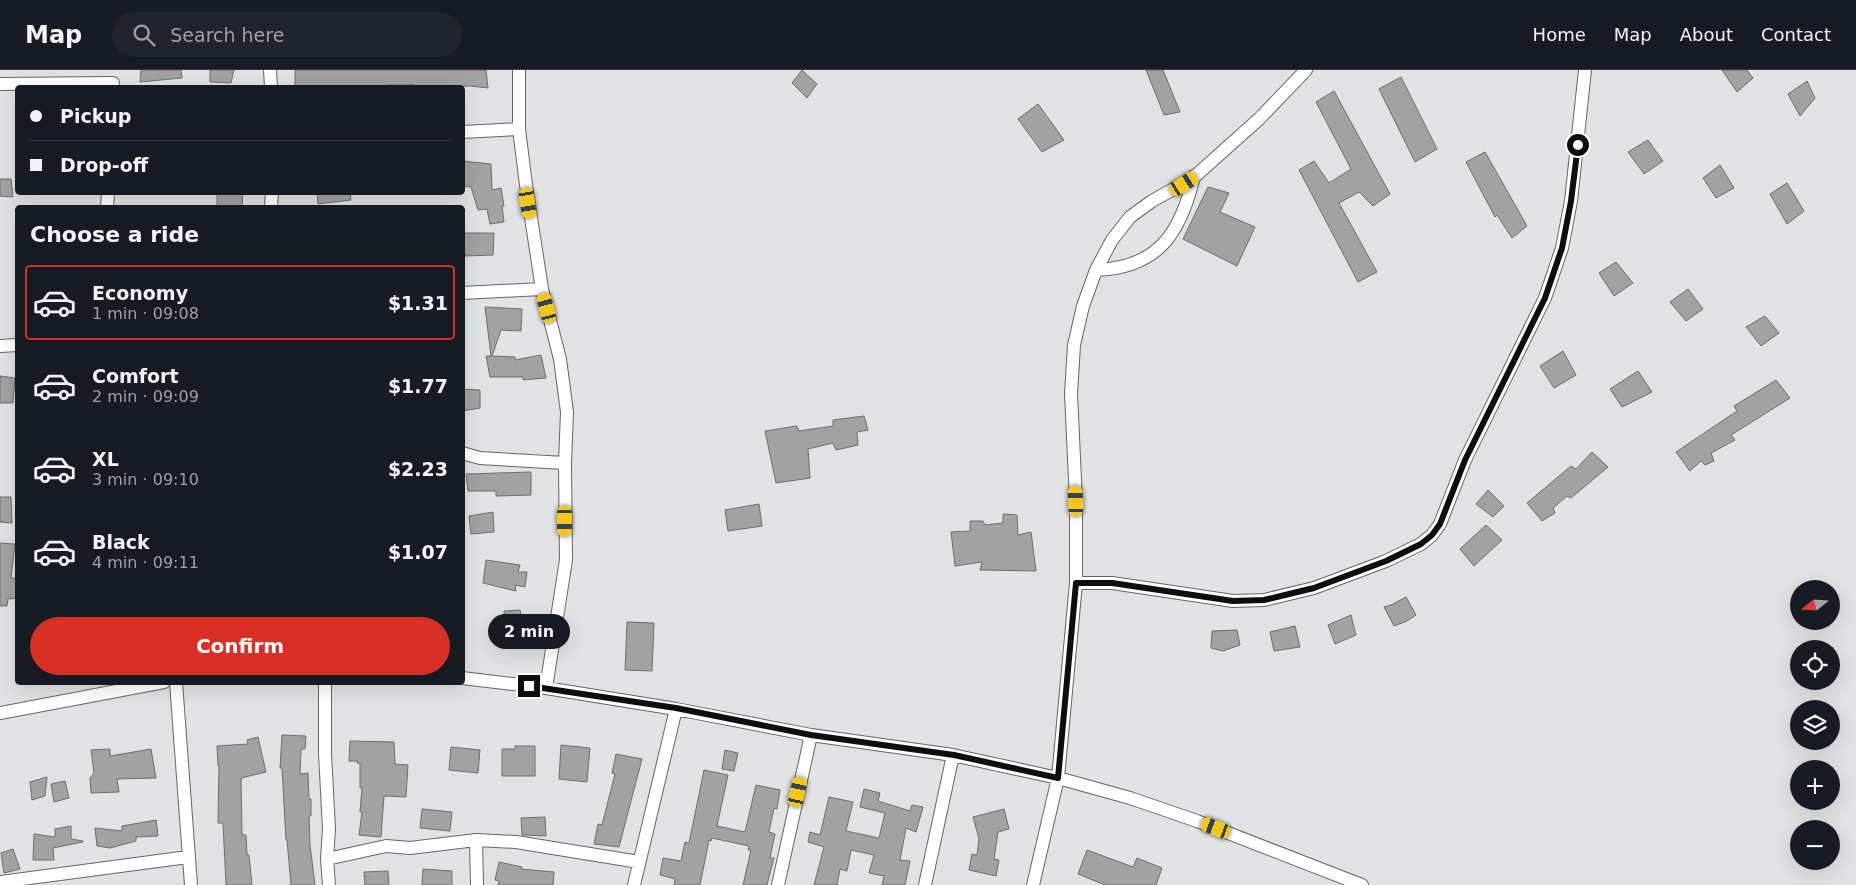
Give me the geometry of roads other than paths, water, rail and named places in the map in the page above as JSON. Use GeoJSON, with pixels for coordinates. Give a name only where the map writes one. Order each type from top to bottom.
{"type":"FeatureCollection","features":[{"type":"Feature","properties":{"kind":"street"},"geometry":{"type":"LineString","coordinates":[[0,84],[113,85],[114,70]]}},
{"type":"Feature","properties":{"kind":"street"},"geometry":{"type":"LineString","coordinates":[[270,70],[271,85]]}},
{"type":"Feature","properties":{"kind":"street"},"geometry":{"type":"LineString","coordinates":[[519,70],[518,129],[542,289],[562,368],[567,412],[565,463],[566,560],[546,688]]}},
{"type":"Feature","properties":{"kind":"street"},"geometry":{"type":"LineString","coordinates":[[1033,885],[1058,778],[1076,583],[1076,501],[1071,394],[1074,345],[1083,306],[1096,270],[1112,240],[1130,217],[1152,201],[1194,176],[1259,119],[1306,70]]}},
{"type":"Feature","properties":{"kind":"street"},"geometry":{"type":"LineString","coordinates":[[1076,583],[1112,583],[1233,601],[1264,600],[1314,588],[1386,561],[1421,544],[1432,535],[1440,524],[1465,460],[1545,298],[1559,256],[1571,201],[1585,70]]}},
{"type":"Feature","properties":{"kind":"street"},"geometry":{"type":"LineString","coordinates":[[465,132],[518,129]]}},
{"type":"Feature","properties":{"kind":"street"},"geometry":{"type":"LineString","coordinates":[[1096,270],[1124,268],[1144,259],[1164,245],[1179,225],[1194,176]]}},
{"type":"Feature","properties":{"kind":"street"},"geometry":{"type":"LineString","coordinates":[[465,293],[542,289]]}},
{"type":"Feature","properties":{"kind":"street"},"geometry":{"type":"LineString","coordinates":[[0,346],[15,345]]}},
{"type":"Feature","properties":{"kind":"street"},"geometry":{"type":"LineString","coordinates":[[465,454],[480,458],[565,463]]}},
{"type":"Feature","properties":{"kind":"street"},"geometry":{"type":"LineString","coordinates":[[465,678],[546,688],[676,708],[811,735],[954,755],[1058,778],[1130,798],[1197,821],[1362,885]]}},
{"type":"Feature","properties":{"kind":"street"},"geometry":{"type":"LineString","coordinates":[[92,696],[93,685]]}},
{"type":"Feature","properties":{"kind":"street"},"geometry":{"type":"LineString","coordinates":[[0,713],[149,685]]}},
{"type":"Feature","properties":{"kind":"street"},"geometry":{"type":"LineString","coordinates":[[176,685],[191,885]]}},
{"type":"Feature","properties":{"kind":"street"},"geometry":{"type":"LineString","coordinates":[[325,685],[325,754],[329,829],[327,859],[330,885]]}},
{"type":"Feature","properties":{"kind":"street"},"geometry":{"type":"LineString","coordinates":[[634,885],[676,708]]}},
{"type":"Feature","properties":{"kind":"street"},"geometry":{"type":"LineString","coordinates":[[778,885],[811,735]]}},
{"type":"Feature","properties":{"kind":"street"},"geometry":{"type":"LineString","coordinates":[[925,885],[954,755]]}},
{"type":"Feature","properties":{"kind":"street"},"geometry":{"type":"LineString","coordinates":[[327,859],[386,846],[410,848],[476,840],[516,842],[639,862]]}},
{"type":"Feature","properties":{"kind":"street"},"geometry":{"type":"LineString","coordinates":[[476,840],[477,885]]}},
{"type":"Feature","properties":{"kind":"street"},"geometry":{"type":"LineString","coordinates":[[0,882],[188,857]]}}]}
